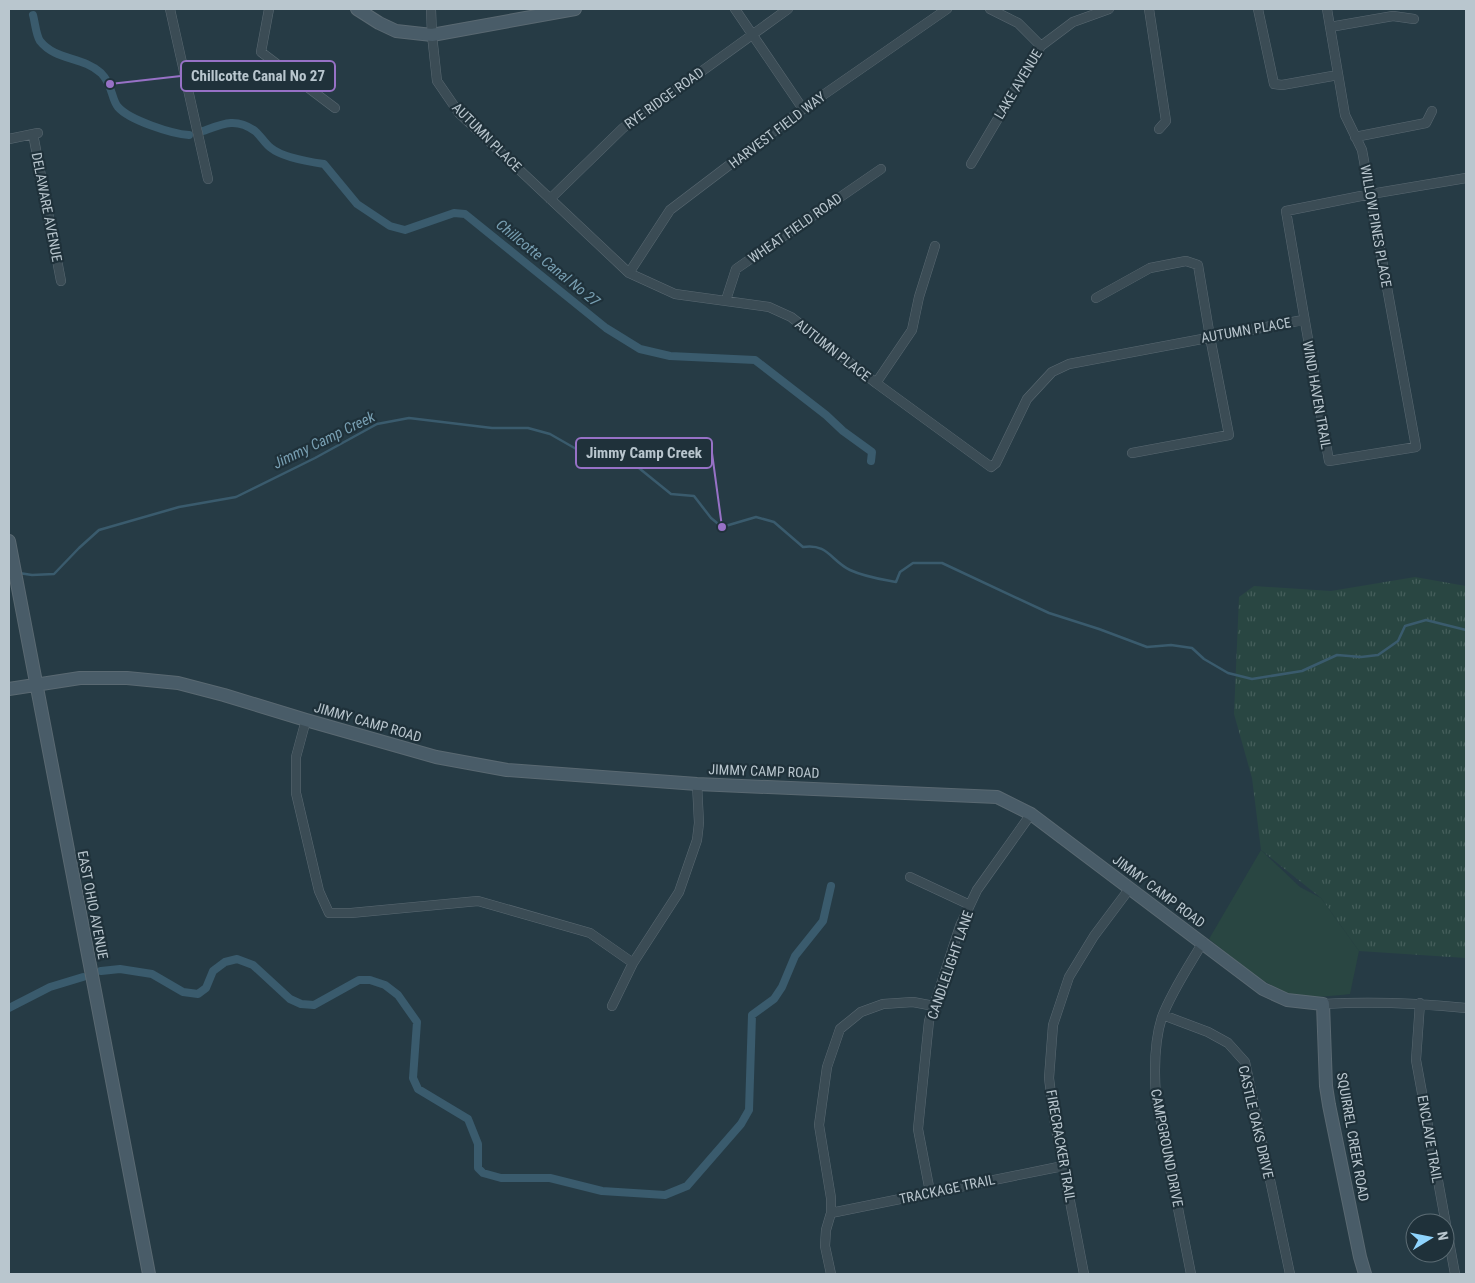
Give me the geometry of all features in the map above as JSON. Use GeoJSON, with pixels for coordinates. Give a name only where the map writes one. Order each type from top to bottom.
{"type":"FeatureCollection","features":[{"type":"Feature","properties":{"kind":"street"},"geometry":{"type":"LineString","coordinates":[[170,9],[208,179]]}},
{"type":"Feature","properties":{"kind":"street"},"geometry":{"type":"LineString","coordinates":[[269,9],[261,52],[335,108]]}},
{"type":"Feature","properties":{"kind":"street"},"geometry":{"type":"LineString","coordinates":[[357,9],[396,31],[432,35],[575,9]]}},
{"type":"Feature","properties":{"kind":"street","name":"AUTUMN PLACE"},"geometry":{"type":"LineString","coordinates":[[431,9],[437,81],[459,113],[629,273],[675,294],[769,307],[791,317],[876,383],[991,467],[996,463],[1027,399],[1052,372],[1069,364],[1304,320]]}},
{"type":"Feature","properties":{"kind":"street"},"geometry":{"type":"LineString","coordinates":[[734,9],[803,109]]}},
{"type":"Feature","properties":{"kind":"street","name":"RYE RIDGE ROAD"},"geometry":{"type":"LineString","coordinates":[[550,199],[623,128],[788,9]]}},
{"type":"Feature","properties":{"kind":"street","name":"HARVEST FIELD WAY"},"geometry":{"type":"LineString","coordinates":[[629,273],[670,210],[803,109],[947,9]]}},
{"type":"Feature","properties":{"kind":"street"},"geometry":{"type":"LineString","coordinates":[[990,9],[1018,23],[1041,46]]}},
{"type":"Feature","properties":{"kind":"street","name":"LAKE AVENUE"},"geometry":{"type":"LineString","coordinates":[[971,164],[1041,46],[1072,22],[1109,9]]}},
{"type":"Feature","properties":{"kind":"street"},"geometry":{"type":"LineString","coordinates":[[1149,9],[1166,121],[1159,129]]}},
{"type":"Feature","properties":{"kind":"street"},"geometry":{"type":"LineString","coordinates":[[1258,9],[1274,84],[1282,85],[1338,75]]}},
{"type":"Feature","properties":{"kind":"street","name":"WILLOW PINES PLACE"},"geometry":{"type":"LineString","coordinates":[[1327,9],[1345,116],[1362,150],[1371,194],[1416,447],[1330,462]]}},
{"type":"Feature","properties":{"kind":"street"},"geometry":{"type":"LineString","coordinates":[[1330,27],[1393,16],[1414,19]]}},
{"type":"Feature","properties":{"kind":"street"},"geometry":{"type":"LineString","coordinates":[[1356,136],[1426,122],[1432,111]]}},
{"type":"Feature","properties":{"kind":"street","name":"DELAWARE AVENUE"},"geometry":{"type":"LineString","coordinates":[[9,138],[36,134],[61,281]]}},
{"type":"Feature","properties":{"kind":"street","name":"WHEAT FIELD ROAD"},"geometry":{"type":"LineString","coordinates":[[726,300],[736,268],[880,169]]}},
{"type":"Feature","properties":{"kind":"street"},"geometry":{"type":"LineString","coordinates":[[1371,194],[1466,178]]}},
{"type":"Feature","properties":{"kind":"street","name":"WIND HAVEN TRAIL"},"geometry":{"type":"LineString","coordinates":[[1330,462],[1286,211],[1371,194]]}},
{"type":"Feature","properties":{"kind":"street"},"geometry":{"type":"LineString","coordinates":[[876,383],[912,330],[935,246]]}},
{"type":"Feature","properties":{"kind":"street"},"geometry":{"type":"LineString","coordinates":[[1096,298],[1150,268],[1186,261],[1198,265],[1229,435],[1132,453]]}},
{"type":"Feature","properties":{"kind":"street","name":"EAST OHIO AVENUE"},"geometry":{"type":"LineString","coordinates":[[9,541],[149,1274]]}},
{"type":"Feature","properties":{"kind":"street","name":"JIMMY CAMP ROAD"},"geometry":{"type":"LineString","coordinates":[[9,689],[80,678],[118,678],[178,683],[224,694],[306,720],[436,757],[507,770],[697,784],[997,797],[1031,814],[1263,989],[1287,1000],[1323,1004],[1365,1002],[1420,1003],[1466,1008]]}},
{"type":"Feature","properties":{"kind":"street"},"geometry":{"type":"LineString","coordinates":[[306,720],[296,757],[296,793],[319,891],[329,913],[351,913],[478,901],[590,933],[634,963]]}},
{"type":"Feature","properties":{"kind":"street"},"geometry":{"type":"LineString","coordinates":[[612,1006],[634,963],[679,892],[697,840],[699,823],[697,784]]}},
{"type":"Feature","properties":{"kind":"street","name":"CANDLELIGHT LANE"},"geometry":{"type":"LineString","coordinates":[[930,1192],[918,1129],[929,1021],[960,926],[970,905],[978,890],[1031,814]]}},
{"type":"Feature","properties":{"kind":"street"},"geometry":{"type":"LineString","coordinates":[[910,878],[970,905]]}},
{"type":"Feature","properties":{"kind":"street","name":"FIRECRACKER TRAIL"},"geometry":{"type":"LineString","coordinates":[[1084,1274],[1054,1118],[1049,1078],[1053,1025],[1069,977],[1094,936],[1130,888]]}},
{"type":"Feature","properties":{"kind":"street","name":"CAMPGROUND DRIVE"},"geometry":{"type":"LineString","coordinates":[[1192,1274],[1156,1097],[1154,1066],[1163,1015],[1203,942]]}},
{"type":"Feature","properties":{"kind":"street"},"geometry":{"type":"LineString","coordinates":[[831,1274],[825,1246],[831,1198],[819,1125],[827,1067],[840,1029],[861,1012],[883,1004],[913,1002],[934,1006]]}},
{"type":"Feature","properties":{"kind":"street","name":"ENCLAVE TRAIL"},"geometry":{"type":"LineString","coordinates":[[1420,1003],[1416,1060],[1455,1274]]}},
{"type":"Feature","properties":{"kind":"street","name":"SQUIRREL CREEK ROAD"},"geometry":{"type":"LineString","coordinates":[[1323,1004],[1328,1105],[1365,1274]]}},
{"type":"Feature","properties":{"kind":"street","name":"CASTLE OAKS DRIVE"},"geometry":{"type":"LineString","coordinates":[[1163,1015],[1208,1032],[1228,1043],[1245,1062],[1290,1274]]}},
{"type":"Feature","properties":{"kind":"street","name":"TRACKAGE TRAIL"},"geometry":{"type":"LineString","coordinates":[[830,1213],[1064,1166]]}},
{"type":"Feature","properties":{"kind":"green space"},"geometry":{"type":"Polygon","coordinates":[[[1415,577],[1466,586],[1466,958],[1359,951],[1321,898],[1261,850],[1252,778],[1234,714],[1239,597],[1254,586],[1331,591],[1415,577]]]}},
{"type":"Feature","properties":{"kind":"green space"},"geometry":{"type":"Polygon","coordinates":[[[1261,850],[1300,887],[1321,898],[1359,951],[1350,994],[1321,997],[1282,991],[1249,971],[1209,939],[1261,850]]]}},
{"type":"Feature","properties":{"kind":"waterway","name":"Chillcotte Canal No 27"},"geometry":{"type":"LineString","coordinates":[[33,15],[40,41],[54,52],[86,64],[101,73],[108,82],[116,104],[124,112],[151,126],[189,135]]}},
{"type":"Feature","properties":{"kind":"waterway","name":"Chillcotte Canal No 27"},"geometry":{"type":"LineString","coordinates":[[203,131],[223,124],[242,124],[255,131],[269,146],[282,154],[296,159],[324,164],[357,204],[390,226],[405,230],[454,213],[465,214],[606,328],[640,349],[670,356],[755,360],[872,452],[871,461]]}},
{"type":"Feature","properties":{"kind":"waterway","name":"Jimmy Camp Creek"},"geometry":{"type":"LineString","coordinates":[[19,573],[32,575],[54,574],[99,530],[179,507],[236,497],[315,458],[377,424],[409,418],[492,428],[528,428],[550,434],[578,450],[629,460],[671,494],[694,496],[711,518],[722,527],[756,517],[774,522],[803,547],[811,546],[824,550],[850,570],[873,578],[896,582],[900,572],[913,563],[942,563],[1049,613],[1147,647],[1171,645],[1192,648],[1204,659],[1228,673],[1252,679],[1302,671],[1337,655],[1361,657],[1378,655],[1398,641],[1405,626],[1426,620],[1466,630]]}},
{"type":"Feature","properties":{"kind":"waterway","name":"Chillcotte Canal No 27"},"geometry":{"type":"LineString","coordinates":[[101,971],[120,969],[152,974],[183,992],[198,994],[206,988],[213,971],[225,962],[237,959],[253,965],[290,999],[301,1004],[314,1005],[359,980],[370,980],[385,985],[398,995],[417,1022],[413,1078],[418,1089],[468,1119],[478,1144],[478,1168],[483,1173],[501,1178],[550,1178],[602,1191],[665,1195],[687,1186],[741,1124],[749,1110],[752,1015],[774,999],[782,987],[795,956],[823,921],[831,886]]}},
{"type":"Feature","properties":{"kind":"waterway","name":"Chillcotte Canal No 27"},"geometry":{"type":"LineString","coordinates":[[9,1008],[50,987],[83,977]]}},
{"type":"Feature","properties":{"kind":"place","name":"Chillcotte Canal No 27"},"geometry":{"type":"Point","coordinates":[110,84]}},
{"type":"Feature","properties":{"kind":"place","name":"Jimmy Camp Creek"},"geometry":{"type":"Point","coordinates":[722,527]}}]}
